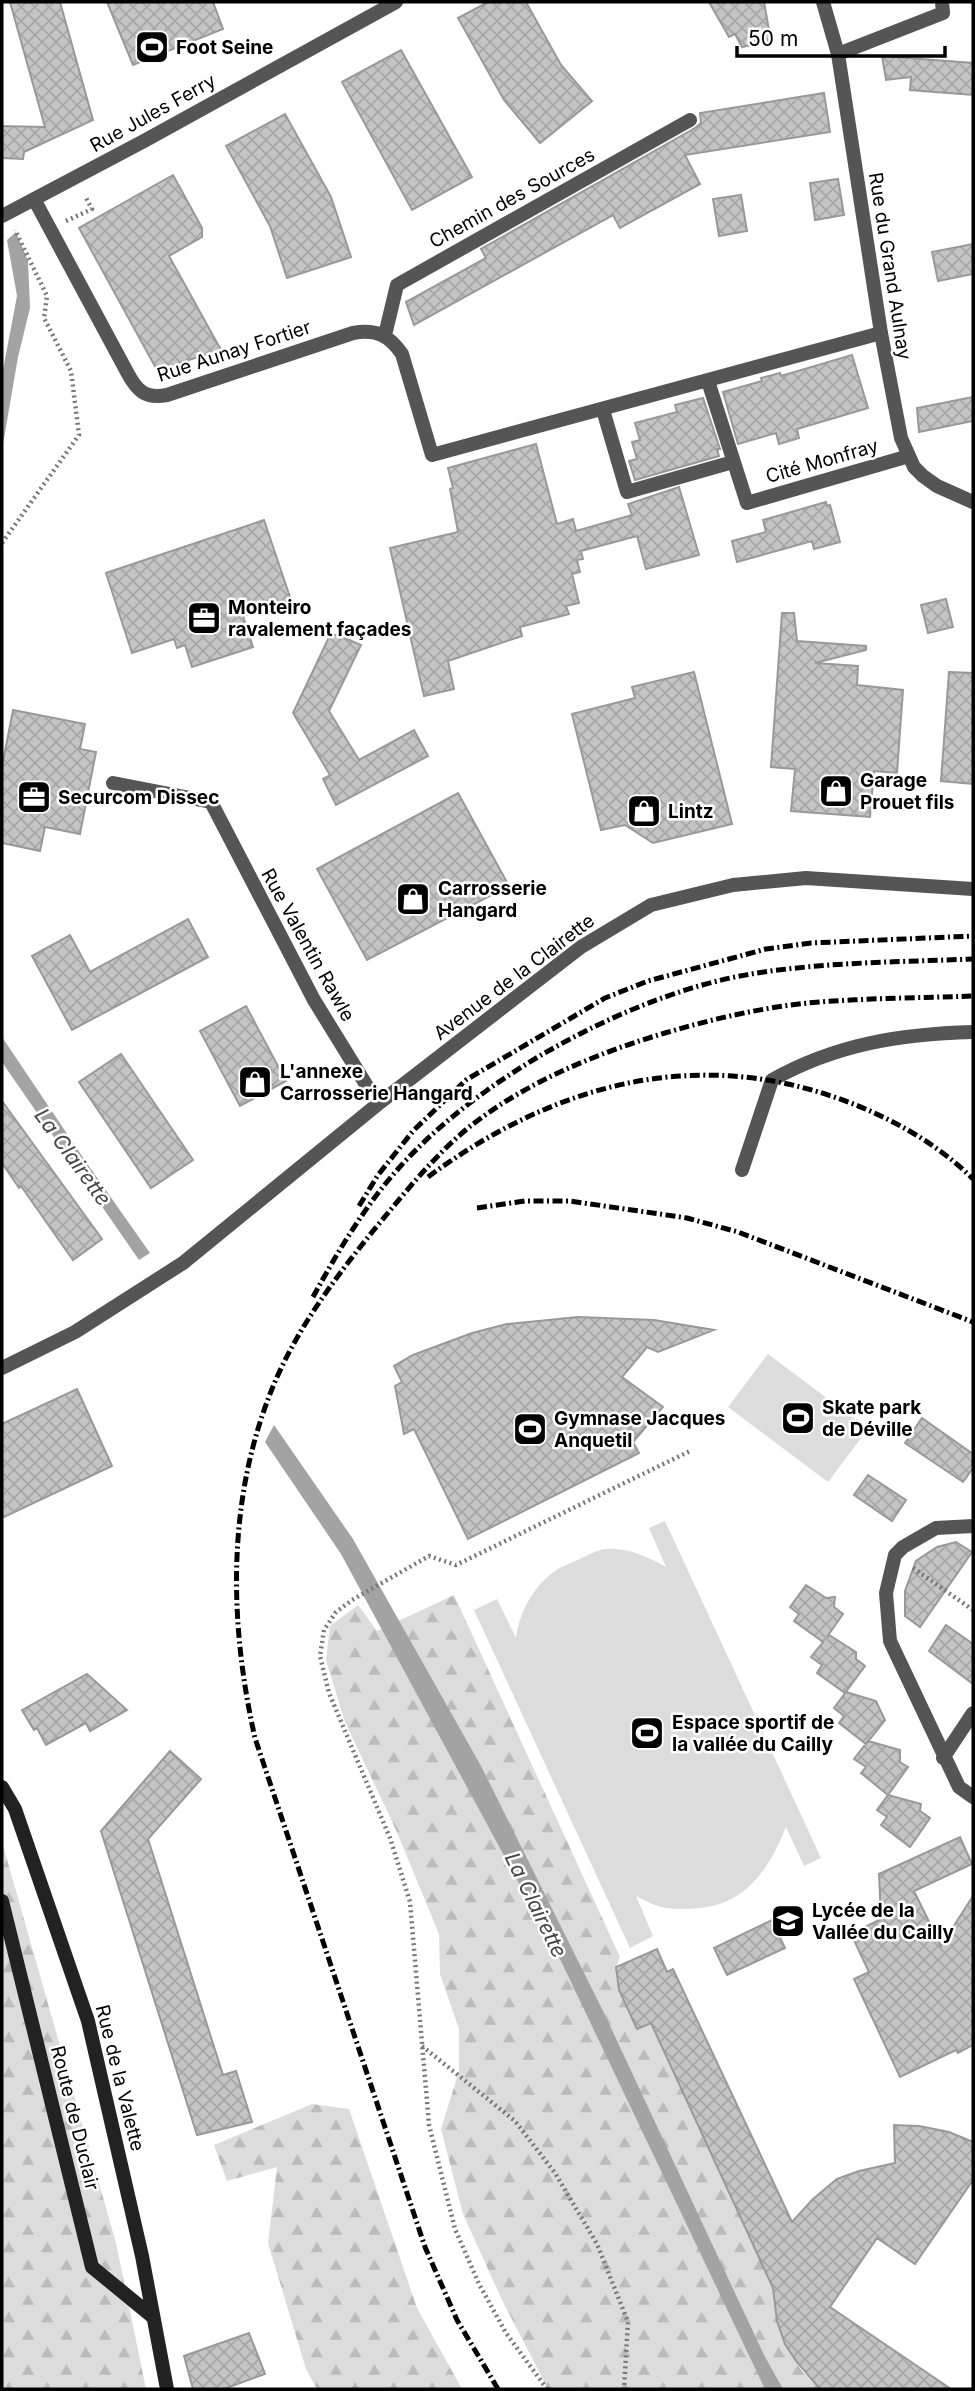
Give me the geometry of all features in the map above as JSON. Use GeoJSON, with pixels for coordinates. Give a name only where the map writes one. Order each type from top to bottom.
{"type":"FeatureCollection","features":[{"type":"Feature","properties":{"kind":"street","name":"Rue du Grand Aulnay"},"geometry":{"type":"LineString","coordinates":[[823,2],[838,54],[881,333],[901,438],[914,467],[930,481],[973,502]]}},
{"type":"Feature","properties":{"kind":"street"},"geometry":{"type":"LineString","coordinates":[[838,54],[943,13],[942,2]]}},
{"type":"Feature","properties":{"kind":"street","name":"Rue Jules Ferry"},"geometry":{"type":"LineString","coordinates":[[2,216],[388,4]]}},
{"type":"Feature","properties":{"kind":"street","name":"Chemin des Sources"},"geometry":{"type":"LineString","coordinates":[[386,335],[397,285],[690,120]]}},
{"type":"Feature","properties":{"kind":"street","name":"Rue Aunay Fortier"},"geometry":{"type":"LineString","coordinates":[[34,199],[133,384],[140,392],[149,396],[158,397],[178,392],[353,333],[373,331],[386,335]]}},
{"type":"Feature","properties":{"kind":"street"},"geometry":{"type":"LineString","coordinates":[[386,335],[402,354],[432,455],[881,333]]}},
{"type":"Feature","properties":{"kind":"street","name":"Cité Monfray"},"geometry":{"type":"LineString","coordinates":[[708,381],[747,503],[909,456]]}},
{"type":"Feature","properties":{"kind":"street"},"geometry":{"type":"LineString","coordinates":[[603,410],[627,492],[733,462]]}},
{"type":"Feature","properties":{"kind":"street","name":"Rue Valentin Rawle"},"geometry":{"type":"LineString","coordinates":[[113,783],[211,802],[314,1000],[378,1104]]}},
{"type":"Feature","properties":{"kind":"street","name":"Avenue de la Clairette"},"geometry":{"type":"LineString","coordinates":[[2,1368],[75,1332],[183,1263],[378,1104],[581,947],[651,905],[733,885],[806,878],[973,889]]}},
{"type":"Feature","properties":{"kind":"street"},"geometry":{"type":"LineString","coordinates":[[742,1170],[772,1080],[801,1063],[864,1043],[930,1033],[973,1032]]}},
{"type":"Feature","properties":{"kind":"street"},"geometry":{"type":"LineString","coordinates":[[973,1526],[936,1528],[903,1547],[895,1555],[886,1593],[890,1641],[943,1758],[959,1787],[973,1797]]}},
{"type":"Feature","properties":{"kind":"street"},"geometry":{"type":"LineString","coordinates":[[943,1758],[973,1713]]}},
{"type":"Feature","properties":{"kind":"street","name":"Rue de la Valette"},"geometry":{"type":"LineString","coordinates":[[2,1787],[15,1809],[88,2021],[142,2256],[167,2389]]}},
{"type":"Feature","properties":{"kind":"street","name":"Route de Duclair"},"geometry":{"type":"LineString","coordinates":[[2,1901],[92,2267],[153,2317]]}},
{"type":"Feature","properties":{"kind":"path"},"geometry":{"type":"LineString","coordinates":[[61,223],[92,209],[83,191]]}},
{"type":"Feature","properties":{"kind":"path"},"geometry":{"type":"LineString","coordinates":[[2,543],[79,435],[71,371],[44,318],[47,296],[13,226]]}},
{"type":"Feature","properties":{"kind":"path"},"geometry":{"type":"LineString","coordinates":[[21,243],[29,239]]}},
{"type":"Feature","properties":{"kind":"path"},"geometry":{"type":"LineString","coordinates":[[547,2389],[506,2333],[479,2284],[455,2229],[429,2125],[410,1902],[390,1838],[330,1693],[320,1656],[324,1630],[336,1612],[429,1556],[456,1565],[690,1451]]}},
{"type":"Feature","properties":{"kind":"path"},"geometry":{"type":"LineString","coordinates":[[895,1555],[973,1610]]}},
{"type":"Feature","properties":{"kind":"path"},"geometry":{"type":"LineString","coordinates":[[421,2045],[515,2121],[555,2173],[597,2244],[628,2322],[624,2389]]}},
{"type":"Feature","properties":{"kind":"green space","name":"Skate park de Déville"},"geometry":{"type":"Polygon","coordinates":[[[768,1354],[868,1429],[828,1482],[728,1407],[768,1354]]]}},
{"type":"Feature","properties":{"kind":"green space","name":"Espace sportif de la vallée du Cailly"},"geometry":{"type":"Polygon","coordinates":[[[665,1521],[821,1858],[804,1866],[786,1827],[772,1856],[755,1881],[731,1899],[717,1905],[676,1909],[658,1906],[636,1896],[653,1936],[630,1948],[474,1610],[497,1599],[516,1638],[523,1611],[532,1595],[544,1580],[565,1565],[599,1550],[613,1549],[637,1554],[666,1567],[649,1528],[665,1521]]]}},
{"type":"Feature","properties":{"kind":"green space"},"geometry":{"type":"Polygon","coordinates":[[[454,1595],[620,1957],[617,1976],[624,2003],[637,2029],[651,2023],[773,2288],[777,2317],[786,2344],[800,2368],[821,2389],[548,2389],[502,2300],[463,2214],[441,2129],[459,2071],[459,2029],[440,1974],[439,1934],[396,1830],[345,1722],[326,1660],[330,1626],[358,1605],[377,1631],[454,1595]]]}},
{"type":"Feature","properties":{"kind":"green space"},"geometry":{"type":"Polygon","coordinates":[[[2,1842],[116,2243],[146,2389],[2,2389],[2,1842]]]}},
{"type":"Feature","properties":{"kind":"green space"},"geometry":{"type":"Polygon","coordinates":[[[312,2104],[349,2109],[417,2308],[462,2389],[317,2389],[306,2369],[268,2243],[277,2167],[227,2181],[214,2145],[312,2104]]]}},
{"type":"Feature","properties":{"kind":"water"},"geometry":{"type":"Polygon","coordinates":[[[16,232],[28,261],[30,308],[18,357],[2,450],[2,375],[17,296],[7,240],[16,232]]]}},
{"type":"Feature","properties":{"kind":"water","name":"La Clairette"},"geometry":{"type":"Polygon","coordinates":[[[2,1037],[150,1253],[139,1260],[6,1068],[2,1061],[2,1037]]]}},
{"type":"Feature","properties":{"kind":"water","name":"La Clairette"},"geometry":{"type":"Polygon","coordinates":[[[274,1425],[353,1539],[481,1766],[604,2013],[764,2355],[783,2389],[765,2389],[561,1961],[341,1554],[265,1442],[274,1425]]]}},
{"type":"Feature","properties":{"kind":"building"},"geometry":{"type":"Polygon","coordinates":[[[10,2],[60,2],[93,120],[24,152],[23,159],[2,158],[2,126],[45,127],[10,2]]]}},
{"type":"Feature","properties":{"kind":"building","name":"Foot Seine"},"geometry":{"type":"Polygon","coordinates":[[[107,2],[213,2],[223,29],[133,65],[107,2]]]}},
{"type":"Feature","properties":{"kind":"building"},"geometry":{"type":"Polygon","coordinates":[[[488,2],[526,2],[561,65],[592,101],[540,143],[504,100],[458,18],[488,2]]]}},
{"type":"Feature","properties":{"kind":"building"},"geometry":{"type":"Polygon","coordinates":[[[709,2],[764,2],[771,41],[742,47],[735,34],[729,37],[709,2]]]}},
{"type":"Feature","properties":{"kind":"building"},"geometry":{"type":"Polygon","coordinates":[[[401,50],[472,177],[412,210],[342,82],[401,50]]]}},
{"type":"Feature","properties":{"kind":"building"},"geometry":{"type":"Polygon","coordinates":[[[882,56],[973,63],[973,95],[910,90],[911,77],[886,80],[882,56]]]}},
{"type":"Feature","properties":{"kind":"building"},"geometry":{"type":"Polygon","coordinates":[[[824,93],[830,132],[685,155],[700,184],[620,228],[613,215],[414,325],[406,302],[486,258],[481,249],[695,128],[701,123],[700,113],[824,93]]]}},
{"type":"Feature","properties":{"kind":"building"},"geometry":{"type":"Polygon","coordinates":[[[285,114],[331,197],[351,257],[287,278],[270,226],[226,146],[285,114]]]}},
{"type":"Feature","properties":{"kind":"building"},"geometry":{"type":"Polygon","coordinates":[[[173,175],[202,228],[202,237],[169,256],[221,350],[157,370],[79,228],[173,175]]]}},
{"type":"Feature","properties":{"kind":"building"},"geometry":{"type":"Polygon","coordinates":[[[838,179],[844,215],[815,220],[810,183],[838,179]]]}},
{"type":"Feature","properties":{"kind":"building"},"geometry":{"type":"Polygon","coordinates":[[[741,195],[747,231],[719,236],[713,199],[741,195]]]}},
{"type":"Feature","properties":{"kind":"building"},"geometry":{"type":"Polygon","coordinates":[[[973,244],[973,274],[938,281],[932,252],[973,244]]]}},
{"type":"Feature","properties":{"kind":"building"},"geometry":{"type":"Polygon","coordinates":[[[852,355],[868,408],[797,429],[799,438],[779,444],[776,433],[738,444],[723,392],[762,381],[761,378],[780,373],[781,376],[852,355]]]}},
{"type":"Feature","properties":{"kind":"building"},"geometry":{"type":"Polygon","coordinates":[[[973,397],[973,421],[919,432],[917,408],[973,397]]]}},
{"type":"Feature","properties":{"kind":"building"},"geometry":{"type":"Polygon","coordinates":[[[703,398],[720,449],[717,449],[719,456],[635,480],[629,461],[637,459],[632,442],[640,440],[635,423],[677,412],[675,405],[703,398]]]}},
{"type":"Feature","properties":{"kind":"building"},"geometry":{"type":"Polygon","coordinates":[[[536,444],[557,524],[573,519],[576,531],[632,515],[628,504],[679,487],[699,555],[646,569],[637,536],[581,551],[583,559],[577,560],[580,572],[572,574],[579,603],[566,606],[569,614],[520,627],[522,636],[448,661],[454,689],[424,696],[390,548],[458,532],[448,468],[536,444]]]}},
{"type":"Feature","properties":{"kind":"building"},"geometry":{"type":"Polygon","coordinates":[[[826,502],[827,506],[830,505],[840,542],[814,549],[812,541],[737,562],[732,541],[766,532],[763,520],[826,502]]]}},
{"type":"Feature","properties":{"kind":"building"},"geometry":{"type":"Polygon","coordinates":[[[264,520],[291,600],[243,616],[253,647],[192,667],[185,645],[177,648],[174,639],[132,653],[106,573],[264,520]]]}},
{"type":"Feature","properties":{"kind":"building"},"geometry":{"type":"Polygon","coordinates":[[[946,599],[953,627],[928,633],[921,605],[946,599]]]}},
{"type":"Feature","properties":{"kind":"building"},"geometry":{"type":"Polygon","coordinates":[[[782,613],[794,613],[797,641],[866,646],[866,650],[815,663],[858,666],[857,685],[903,690],[897,773],[874,771],[870,817],[791,811],[795,769],[771,767],[782,613]]]}},
{"type":"Feature","properties":{"kind":"building"},"geometry":{"type":"Polygon","coordinates":[[[330,635],[338,635],[361,645],[329,711],[359,760],[414,730],[428,756],[336,805],[323,779],[330,775],[293,713],[330,635]]]}},
{"type":"Feature","properties":{"kind":"building"},"geometry":{"type":"Polygon","coordinates":[[[694,672],[732,824],[653,843],[625,825],[601,830],[572,714],[635,698],[632,687],[694,672]]]}},
{"type":"Feature","properties":{"kind":"building"},"geometry":{"type":"Polygon","coordinates":[[[949,672],[973,673],[973,784],[941,781],[949,672]]]}},
{"type":"Feature","properties":{"kind":"building"},"geometry":{"type":"Polygon","coordinates":[[[13,710],[85,724],[80,749],[96,752],[80,834],[45,827],[40,851],[2,843],[2,767],[13,710]]]}},
{"type":"Feature","properties":{"kind":"building"},"geometry":{"type":"Polygon","coordinates":[[[458,793],[509,886],[367,960],[317,869],[458,793]]]}},
{"type":"Feature","properties":{"kind":"building"},"geometry":{"type":"Polygon","coordinates":[[[188,919],[208,957],[72,1030],[32,956],[70,935],[90,972],[188,919]]]}},
{"type":"Feature","properties":{"kind":"building"},"geometry":{"type":"Polygon","coordinates":[[[246,1006],[286,1081],[240,1106],[200,1031],[246,1006]]]}},
{"type":"Feature","properties":{"kind":"building"},"geometry":{"type":"Polygon","coordinates":[[[121,1054],[193,1160],[151,1188],[79,1082],[121,1054]]]}},
{"type":"Feature","properties":{"kind":"building"},"geometry":{"type":"Polygon","coordinates":[[[2,1101],[102,1239],[73,1260],[2,1163],[2,1101]]]}},
{"type":"Feature","properties":{"kind":"building","name":"Gymnase Jacques Anquetil"},"geometry":{"type":"Polygon","coordinates":[[[578,1317],[654,1320],[714,1330],[658,1352],[647,1347],[622,1377],[663,1407],[633,1442],[639,1453],[468,1539],[414,1429],[404,1434],[395,1386],[402,1382],[394,1366],[413,1355],[472,1333],[507,1324],[578,1317]]]}},
{"type":"Feature","properties":{"kind":"building"},"geometry":{"type":"Polygon","coordinates":[[[77,1389],[112,1466],[2,1518],[2,1424],[77,1389]]]}},
{"type":"Feature","properties":{"kind":"building"},"geometry":{"type":"Polygon","coordinates":[[[922,1418],[973,1454],[973,1468],[963,1482],[905,1443],[922,1418]]]}},
{"type":"Feature","properties":{"kind":"building"},"geometry":{"type":"Polygon","coordinates":[[[868,1475],[906,1500],[892,1521],[854,1495],[868,1475]]]}},
{"type":"Feature","properties":{"kind":"building"},"geometry":{"type":"Polygon","coordinates":[[[956,1542],[972,1552],[920,1627],[905,1616],[905,1591],[916,1561],[937,1547],[956,1542]]]}},
{"type":"Feature","properties":{"kind":"building"},"geometry":{"type":"Polygon","coordinates":[[[806,1585],[826,1598],[835,1597],[834,1607],[843,1614],[827,1637],[829,1635],[856,1652],[856,1659],[865,1666],[845,1693],[817,1673],[822,1665],[811,1657],[823,1642],[794,1621],[799,1614],[790,1607],[806,1585]]]}},
{"type":"Feature","properties":{"kind":"building"},"geometry":{"type":"Polygon","coordinates":[[[946,1625],[973,1644],[973,1684],[929,1651],[946,1625]]]}},
{"type":"Feature","properties":{"kind":"building"},"geometry":{"type":"Polygon","coordinates":[[[87,1674],[127,1710],[90,1731],[86,1723],[46,1745],[37,1728],[34,1730],[22,1710],[87,1674]]]}},
{"type":"Feature","properties":{"kind":"building"},"geometry":{"type":"Polygon","coordinates":[[[846,1692],[876,1701],[885,1720],[866,1744],[839,1723],[844,1716],[834,1708],[846,1692]]]}},
{"type":"Feature","properties":{"kind":"building"},"geometry":{"type":"Polygon","coordinates":[[[868,1741],[900,1750],[900,1762],[908,1767],[888,1795],[861,1773],[866,1767],[854,1759],[868,1741]]]}},
{"type":"Feature","properties":{"kind":"building"},"geometry":{"type":"Polygon","coordinates":[[[170,1751],[201,1779],[148,1839],[223,2075],[236,2071],[252,2122],[197,2135],[101,1831],[170,1751]]]}},
{"type":"Feature","properties":{"kind":"building"},"geometry":{"type":"Polygon","coordinates":[[[888,1795],[921,1804],[920,1811],[930,1818],[910,1847],[881,1825],[887,1817],[877,1810],[888,1795]]]}},
{"type":"Feature","properties":{"kind":"building"},"geometry":{"type":"Polygon","coordinates":[[[960,1837],[972,1864],[914,1891],[941,1946],[973,1896],[973,2045],[958,2053],[956,2050],[900,2077],[854,1979],[869,1972],[851,1934],[881,1919],[879,1874],[960,1837]]]}},
{"type":"Feature","properties":{"kind":"building"},"geometry":{"type":"Polygon","coordinates":[[[772,1920],[785,1948],[727,1975],[714,1948],[772,1920]]]}},
{"type":"Feature","properties":{"kind":"building"},"geometry":{"type":"Polygon","coordinates":[[[657,1949],[667,1972],[673,1969],[792,2222],[813,2199],[837,2179],[895,2163],[894,2125],[919,2126],[949,2132],[973,2142],[973,2180],[915,2264],[877,2238],[830,2307],[951,2389],[820,2389],[796,2361],[785,2344],[777,2321],[773,2288],[651,2023],[637,2029],[619,1990],[616,1967],[657,1949]]]}},
{"type":"Feature","properties":{"kind":"building"},"geometry":{"type":"Polygon","coordinates":[[[249,2333],[265,2374],[224,2389],[193,2389],[184,2356],[249,2333]]]}},
{"type":"Feature","properties":{"kind":"railway"},"geometry":{"type":"LineString","coordinates":[[359,1206],[378,1175],[413,1131],[466,1080],[605,998],[648,981],[766,949],[811,943],[973,936]]}},
{"type":"Feature","properties":{"kind":"railway"},"geometry":{"type":"LineString","coordinates":[[313,1297],[352,1231],[398,1169],[470,1103],[560,1044],[657,1000],[705,984],[751,974],[834,965],[973,959]]}},
{"type":"Feature","properties":{"kind":"railway"},"geometry":{"type":"LineString","coordinates":[[498,2389],[457,2320],[425,2247],[255,1738],[241,1654],[237,1569],[245,1484],[267,1402],[287,1356],[313,1312],[373,1231],[418,1177],[468,1128],[537,1083],[639,1041],[736,1015],[829,1001],[973,996]]}},
{"type":"Feature","properties":{"kind":"railway"},"geometry":{"type":"LineString","coordinates":[[428,1177],[523,1119],[572,1099],[623,1084],[675,1076],[728,1076],[782,1083],[855,1105],[910,1131],[943,1153],[973,1179]]}},
{"type":"Feature","properties":{"kind":"railway"},"geometry":{"type":"LineString","coordinates":[[477,1208],[525,1201],[570,1201],[687,1218],[738,1232],[973,1322]]}},
{"type":"Feature","properties":{"kind":"place","name":"Foot Seine"},"geometry":{"type":"Point","coordinates":[152,47]}},
{"type":"Feature","properties":{"kind":"place","name":"Monteiro ravalement façades"},"geometry":{"type":"Point","coordinates":[204,618]}},
{"type":"Feature","properties":{"kind":"place","name":"Garage Prouet fils"},"geometry":{"type":"Point","coordinates":[836,791]}},
{"type":"Feature","properties":{"kind":"place","name":"Securcom Dissec"},"geometry":{"type":"Point","coordinates":[34,797]}},
{"type":"Feature","properties":{"kind":"place","name":"Lintz"},"geometry":{"type":"Point","coordinates":[644,811]}},
{"type":"Feature","properties":{"kind":"place","name":"Carrosserie Hangard"},"geometry":{"type":"Point","coordinates":[413,899]}},
{"type":"Feature","properties":{"kind":"place","name":"L'annexe Carrosserie Hangard"},"geometry":{"type":"Point","coordinates":[255,1082]}},
{"type":"Feature","properties":{"kind":"place","name":"Skate park de Déville"},"geometry":{"type":"Point","coordinates":[798,1418]}},
{"type":"Feature","properties":{"kind":"place","name":"Gymnase Jacques Anquetil"},"geometry":{"type":"Point","coordinates":[530,1429]}},
{"type":"Feature","properties":{"kind":"place","name":"Espace sportif de la vallée du Cailly"},"geometry":{"type":"Point","coordinates":[647,1733]}},
{"type":"Feature","properties":{"kind":"place","name":"Lycée de la Vallée du Cailly"},"geometry":{"type":"Point","coordinates":[788,1921]}}]}
